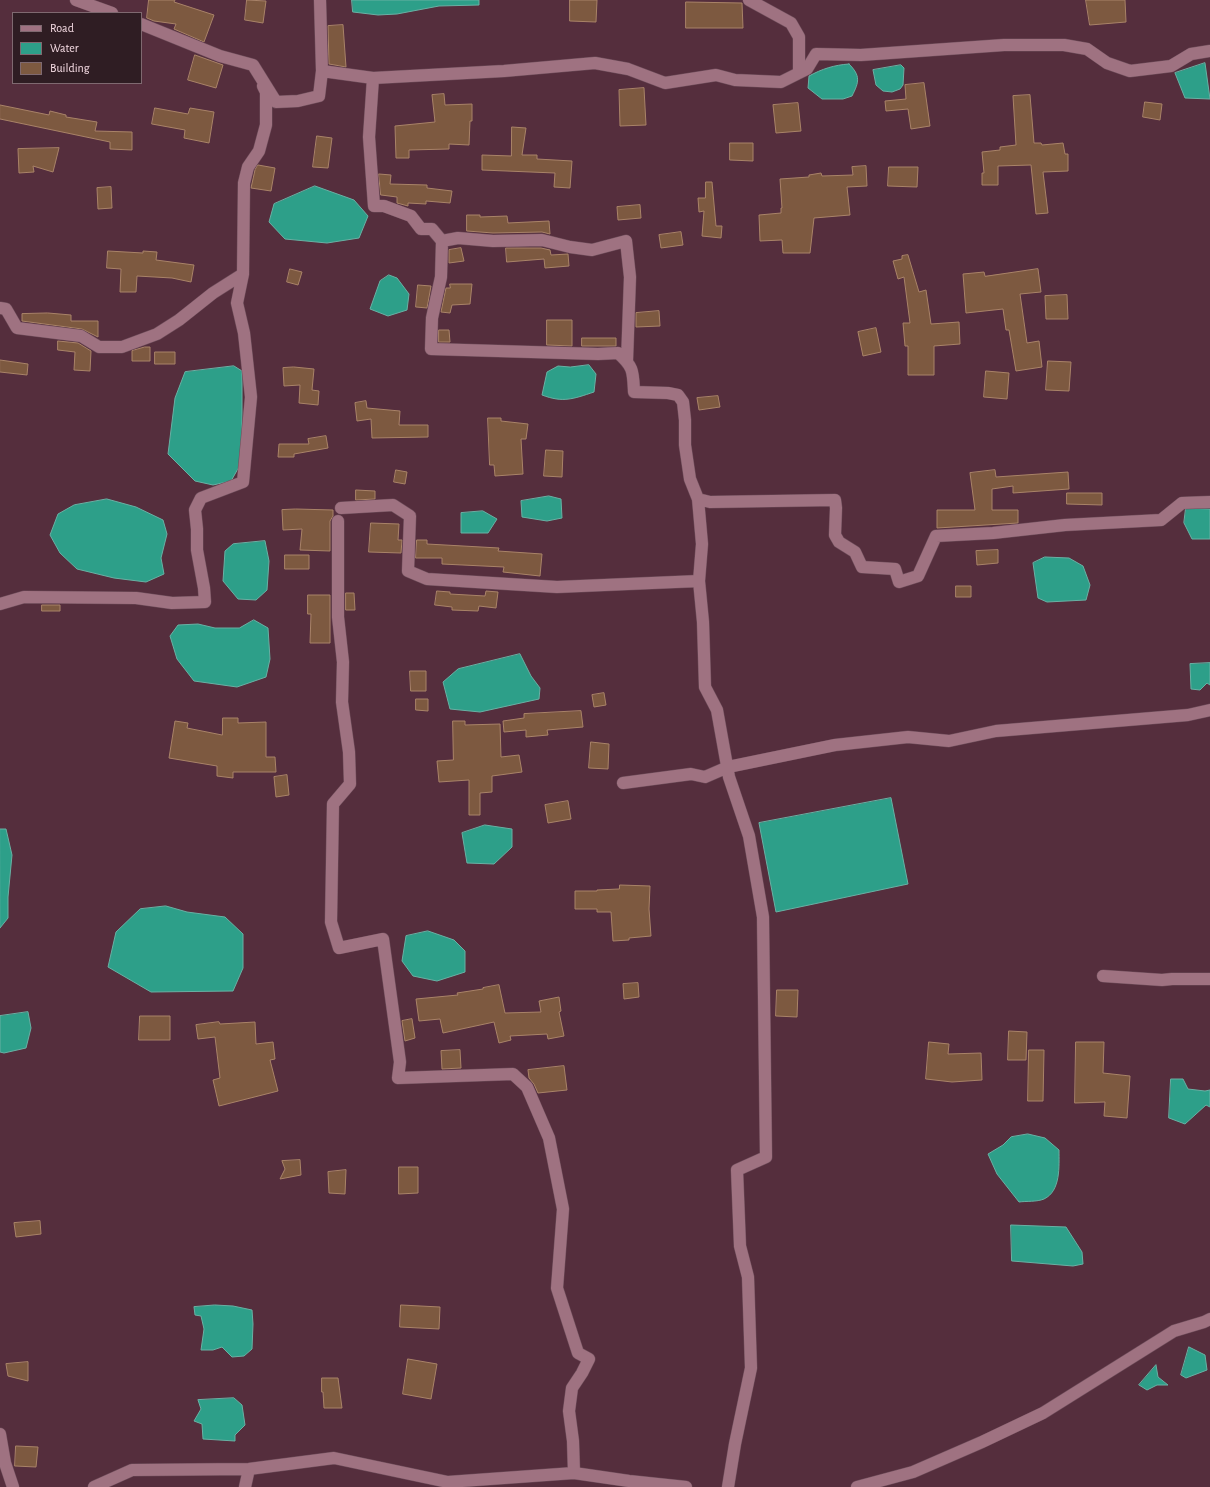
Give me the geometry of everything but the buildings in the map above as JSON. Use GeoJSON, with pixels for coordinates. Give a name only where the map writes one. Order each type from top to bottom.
{"type":"FeatureCollection","features":[{"type":"Feature","properties":{"kind":"street"},"geometry":{"type":"LineString","coordinates":[[76,0],[109,12]]}},
{"type":"Feature","properties":{"kind":"street"},"geometry":{"type":"LineString","coordinates":[[142,24],[220,56],[253,65],[276,102],[298,101],[319,96],[322,72],[320,0]]}},
{"type":"Feature","properties":{"kind":"street"},"geometry":{"type":"LineString","coordinates":[[749,0],[791,23],[799,37],[799,73]]}},
{"type":"Feature","properties":{"kind":"street"},"geometry":{"type":"LineString","coordinates":[[322,72],[373,78],[504,71],[595,63],[628,69],[664,83],[716,75],[735,80],[781,82],[807,69],[816,54],[860,55],[1004,45],[1064,45],[1087,49],[1107,63],[1130,72],[1172,66],[1192,54],[1210,51]]}},
{"type":"Feature","properties":{"kind":"street"},"geometry":{"type":"LineString","coordinates":[[0,604],[24,597],[136,598],[172,603],[205,602],[198,550],[195,510],[201,498],[243,482],[251,397],[244,333],[237,303],[243,274],[244,183],[248,167],[258,151],[266,125],[266,92],[253,65]]}},
{"type":"Feature","properties":{"kind":"street"},"geometry":{"type":"LineString","coordinates":[[373,78],[369,137],[374,206],[384,206],[411,216],[421,229],[432,229],[442,241],[441,277],[432,318],[430,349],[497,352],[618,353],[628,361],[633,371],[634,392],[668,393],[678,395],[683,402],[685,446],[690,478],[698,499],[702,544],[699,581],[703,622],[705,687],[717,710],[729,777],[748,836],[763,917],[766,1156],[737,1170],[740,1246],[748,1277],[751,1368],[735,1444],[728,1487]]}},
{"type":"Feature","properties":{"kind":"street"},"geometry":{"type":"LineString","coordinates":[[442,241],[458,238],[493,242],[542,240],[570,247],[592,250],[626,241],[630,277],[628,361]]}},
{"type":"Feature","properties":{"kind":"street"},"geometry":{"type":"LineString","coordinates":[[0,308],[6,309],[17,328],[81,336],[99,347],[122,347],[157,334],[179,320],[213,292],[243,274]]}},
{"type":"Feature","properties":{"kind":"street"},"geometry":{"type":"LineString","coordinates":[[698,499],[710,502],[835,500],[835,535],[839,542],[855,552],[862,567],[895,569],[899,582],[918,576],[936,536],[993,533],[1065,524],[1161,520],[1182,503],[1210,502]]}},
{"type":"Feature","properties":{"kind":"street"},"geometry":{"type":"LineString","coordinates":[[341,508],[393,505],[410,516],[408,571],[427,579],[557,587],[699,581]]}},
{"type":"Feature","properties":{"kind":"street"},"geometry":{"type":"LineString","coordinates":[[338,521],[338,617],[343,662],[342,702],[349,752],[350,784],[333,804],[331,922],[339,948],[383,939],[400,1062],[398,1078],[466,1074],[512,1074],[527,1088],[540,1116],[549,1138],[563,1209],[558,1288],[578,1353],[589,1359],[572,1388],[569,1411],[573,1441],[574,1473]]}},
{"type":"Feature","properties":{"kind":"street"},"geometry":{"type":"LineString","coordinates":[[623,783],[691,774],[705,777],[728,767],[834,744],[908,737],[949,741],[996,731],[1188,715],[1210,710]]}},
{"type":"Feature","properties":{"kind":"street"},"geometry":{"type":"LineString","coordinates":[[1103,976],[1162,980],[1210,979]]}},
{"type":"Feature","properties":{"kind":"street"},"geometry":{"type":"LineString","coordinates":[[857,1487],[913,1472],[1043,1413],[1174,1332],[1210,1319]]}},
{"type":"Feature","properties":{"kind":"street"},"geometry":{"type":"LineString","coordinates":[[0,1434],[5,1463],[13,1487]]}},
{"type":"Feature","properties":{"kind":"street"},"geometry":{"type":"LineString","coordinates":[[94,1487],[132,1470],[248,1469],[334,1458],[433,1482],[574,1473],[686,1487]]}},
{"type":"Feature","properties":{"kind":"street"},"geometry":{"type":"LineString","coordinates":[[245,1487],[248,1469]]}},
{"type":"Feature","properties":{"kind":"water"},"geometry":{"type":"Polygon","coordinates":[[[352,0],[479,0],[479,5],[439,6],[397,14],[378,15],[353,12],[352,0]]]}},
{"type":"Feature","properties":{"kind":"water"},"geometry":{"type":"Polygon","coordinates":[[[1205,63],[1210,99],[1185,98],[1175,73],[1205,63]]]}},
{"type":"Feature","properties":{"kind":"water"},"geometry":{"type":"Polygon","coordinates":[[[849,64],[856,72],[858,79],[852,96],[843,99],[822,99],[808,88],[809,76],[838,65],[849,64]]]}},
{"type":"Feature","properties":{"kind":"water"},"geometry":{"type":"Polygon","coordinates":[[[901,65],[904,68],[903,85],[900,89],[892,92],[883,91],[876,85],[873,70],[901,65]]]}},
{"type":"Feature","properties":{"kind":"water"},"geometry":{"type":"Polygon","coordinates":[[[315,186],[354,200],[368,216],[359,238],[327,243],[285,239],[269,222],[274,204],[315,186]]]}},
{"type":"Feature","properties":{"kind":"water"},"geometry":{"type":"Polygon","coordinates":[[[389,275],[397,278],[409,294],[407,310],[388,316],[370,309],[380,281],[389,275]]]}},
{"type":"Feature","properties":{"kind":"water"},"geometry":{"type":"Polygon","coordinates":[[[589,365],[596,374],[594,392],[568,399],[556,399],[542,395],[547,372],[558,366],[570,367],[589,365]]]}},
{"type":"Feature","properties":{"kind":"water"},"geometry":{"type":"Polygon","coordinates":[[[234,366],[242,371],[242,434],[239,467],[231,481],[213,485],[195,481],[168,454],[175,398],[185,372],[234,366]]]}},
{"type":"Feature","properties":{"kind":"water"},"geometry":{"type":"Polygon","coordinates":[[[549,496],[561,499],[562,518],[547,521],[522,517],[521,501],[549,496]]]}},
{"type":"Feature","properties":{"kind":"water"},"geometry":{"type":"Polygon","coordinates":[[[107,499],[136,507],[163,520],[167,534],[161,558],[164,574],[146,582],[114,578],[77,569],[60,553],[50,535],[58,514],[74,505],[107,499]]]}},
{"type":"Feature","properties":{"kind":"water"},"geometry":{"type":"Polygon","coordinates":[[[1186,508],[1210,509],[1210,539],[1192,539],[1184,523],[1186,508]]]}},
{"type":"Feature","properties":{"kind":"water"},"geometry":{"type":"Polygon","coordinates":[[[483,511],[497,519],[488,533],[461,533],[461,513],[483,511]]]}},
{"type":"Feature","properties":{"kind":"water"},"geometry":{"type":"Polygon","coordinates":[[[265,541],[269,561],[267,590],[256,600],[238,599],[223,581],[225,551],[233,544],[265,541]]]}},
{"type":"Feature","properties":{"kind":"water"},"geometry":{"type":"Polygon","coordinates":[[[1045,557],[1069,558],[1083,566],[1090,585],[1086,600],[1047,602],[1038,598],[1033,563],[1045,557]]]}},
{"type":"Feature","properties":{"kind":"water"},"geometry":{"type":"Polygon","coordinates":[[[254,620],[268,628],[270,659],[266,677],[237,687],[194,681],[177,659],[170,636],[178,625],[198,624],[215,628],[239,628],[254,620]]]}},
{"type":"Feature","properties":{"kind":"water"},"geometry":{"type":"Polygon","coordinates":[[[520,654],[531,676],[540,688],[539,699],[480,712],[450,709],[443,682],[458,669],[520,654]]]}},
{"type":"Feature","properties":{"kind":"water"},"geometry":{"type":"Polygon","coordinates":[[[1210,663],[1210,685],[1207,683],[1200,690],[1191,689],[1190,664],[1210,663]]]}},
{"type":"Feature","properties":{"kind":"water"},"geometry":{"type":"Polygon","coordinates":[[[891,798],[908,884],[776,912],[759,823],[891,798]]]}},
{"type":"Feature","properties":{"kind":"water"},"geometry":{"type":"Polygon","coordinates":[[[485,825],[512,829],[512,847],[494,864],[467,863],[462,833],[485,825]]]}},
{"type":"Feature","properties":{"kind":"water"},"geometry":{"type":"Polygon","coordinates":[[[0,829],[6,829],[12,855],[8,897],[8,918],[0,928],[0,829]]]}},
{"type":"Feature","properties":{"kind":"water"},"geometry":{"type":"Polygon","coordinates":[[[166,906],[187,912],[225,917],[243,934],[243,968],[233,991],[151,992],[108,967],[116,932],[140,909],[166,906]]]}},
{"type":"Feature","properties":{"kind":"water"},"geometry":{"type":"Polygon","coordinates":[[[428,931],[454,940],[465,951],[465,972],[437,981],[413,976],[402,961],[406,936],[428,931]]]}},
{"type":"Feature","properties":{"kind":"water"},"geometry":{"type":"Polygon","coordinates":[[[28,1012],[31,1028],[26,1048],[4,1053],[0,1052],[0,1016],[28,1012]]]}},
{"type":"Feature","properties":{"kind":"water"},"geometry":{"type":"Polygon","coordinates":[[[1171,1079],[1183,1079],[1188,1089],[1205,1091],[1210,1090],[1210,1107],[1206,1105],[1185,1124],[1169,1118],[1171,1079]]]}},
{"type":"Feature","properties":{"kind":"water"},"geometry":{"type":"Polygon","coordinates":[[[1028,1134],[1045,1138],[1059,1150],[1058,1178],[1054,1190],[1044,1199],[1019,1202],[997,1174],[988,1154],[1003,1145],[1011,1137],[1028,1134]]]}},
{"type":"Feature","properties":{"kind":"water"},"geometry":{"type":"Polygon","coordinates":[[[1011,1225],[1066,1227],[1082,1252],[1083,1264],[1073,1266],[1012,1261],[1011,1225]]]}},
{"type":"Feature","properties":{"kind":"water"},"geometry":{"type":"Polygon","coordinates":[[[215,1305],[233,1306],[252,1310],[252,1349],[244,1356],[232,1357],[222,1347],[213,1350],[201,1350],[204,1329],[201,1316],[195,1315],[194,1307],[215,1305]]]}},
{"type":"Feature","properties":{"kind":"water"},"geometry":{"type":"Polygon","coordinates":[[[1189,1347],[1205,1355],[1207,1370],[1186,1378],[1181,1375],[1189,1347]]]}},
{"type":"Feature","properties":{"kind":"water"},"geometry":{"type":"Polygon","coordinates":[[[1156,1365],[1158,1377],[1168,1385],[1157,1385],[1147,1390],[1139,1385],[1156,1365]]]}},
{"type":"Feature","properties":{"kind":"water"},"geometry":{"type":"Polygon","coordinates":[[[234,1398],[242,1405],[245,1425],[235,1435],[235,1441],[203,1439],[202,1424],[194,1421],[201,1409],[198,1400],[234,1398]]]}}]}
